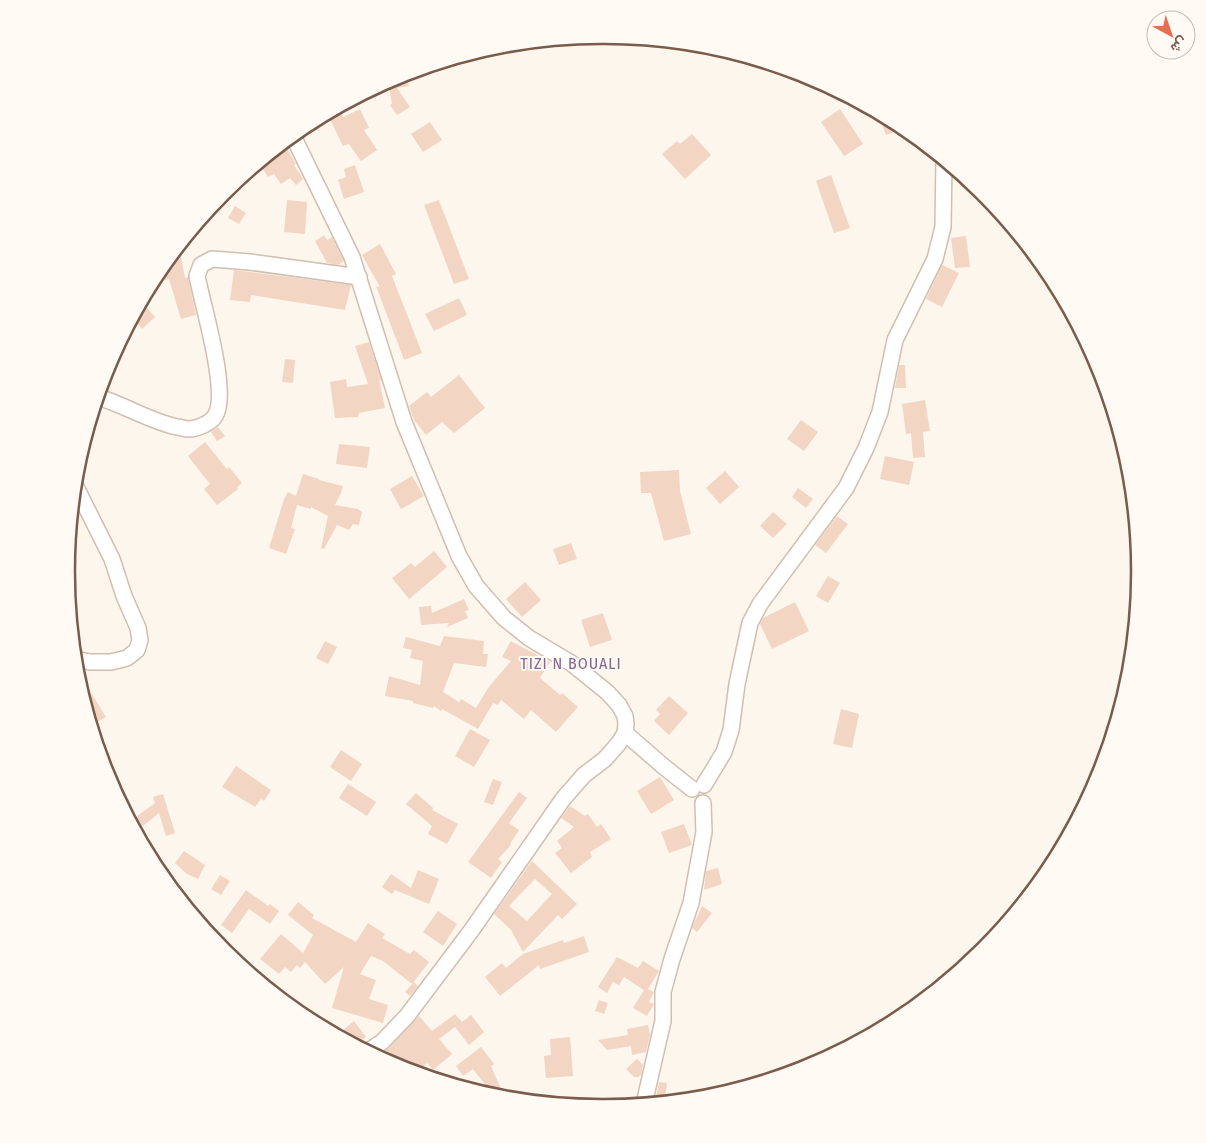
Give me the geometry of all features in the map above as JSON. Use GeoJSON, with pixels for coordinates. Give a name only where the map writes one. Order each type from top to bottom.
{"type":"FeatureCollection","features":[{"type":"Feature","properties":{"kind":"street"},"geometry":{"type":"LineString","coordinates":[[296,143],[352,257],[404,422],[463,564],[476,586],[504,618],[529,638],[571,663],[607,692],[619,705],[625,716],[626,724],[625,733],[619,743],[605,759],[584,775],[563,800],[471,931],[407,1016],[382,1042],[374,1047]]}},
{"type":"Feature","properties":{"kind":"street"},"geometry":{"type":"LineString","coordinates":[[646,1097],[663,1021],[663,992],[691,903],[704,832],[703,803],[699,804],[692,798],[724,752],[731,730],[737,684],[750,623],[760,604],[846,488],[866,448],[880,412],[895,340],[935,259],[943,227],[944,169]]}},
{"type":"Feature","properties":{"kind":"street"},"geometry":{"type":"LineString","coordinates":[[104,399],[162,423],[188,429],[208,422],[216,414],[219,398],[217,363],[197,276],[201,265],[212,259],[250,262],[359,277]]}},
{"type":"Feature","properties":{"kind":"street"},"geometry":{"type":"LineString","coordinates":[[81,497],[112,559],[124,596],[138,628],[140,640],[136,650],[127,658],[112,662],[83,661]]}},
{"type":"Feature","properties":{"kind":"street"},"geometry":{"type":"LineString","coordinates":[[625,733],[663,766],[698,787]]}},
{"type":"Feature","properties":{"kind":"building"},"geometry":{"type":"Polygon","coordinates":[[[408,81],[409,86],[397,88],[410,107],[397,115],[390,105],[392,104],[389,89],[408,81]]]}},
{"type":"Feature","properties":{"kind":"building"},"geometry":{"type":"Polygon","coordinates":[[[360,109],[369,128],[364,130],[377,150],[361,161],[349,144],[343,146],[330,120],[341,113],[343,117],[360,109]]]}},
{"type":"Feature","properties":{"kind":"building"},"geometry":{"type":"Polygon","coordinates":[[[840,109],[863,144],[844,156],[821,122],[840,109]]]}},
{"type":"Feature","properties":{"kind":"building"},"geometry":{"type":"Polygon","coordinates":[[[430,122],[442,140],[423,152],[411,134],[430,122]]]}},
{"type":"Feature","properties":{"kind":"building"},"geometry":{"type":"Polygon","coordinates":[[[882,124],[894,132],[886,135],[882,124]]]}},
{"type":"Feature","properties":{"kind":"building"},"geometry":{"type":"Polygon","coordinates":[[[692,134],[711,155],[685,179],[662,154],[677,141],[680,144],[692,134]]]}},
{"type":"Feature","properties":{"kind":"building"},"geometry":{"type":"Polygon","coordinates":[[[287,149],[296,164],[294,165],[303,179],[296,185],[290,178],[281,184],[274,174],[268,177],[263,169],[287,149]]]}},
{"type":"Feature","properties":{"kind":"building"},"geometry":{"type":"Polygon","coordinates":[[[355,165],[364,192],[344,199],[338,180],[346,177],[344,169],[355,165]]]}},
{"type":"Feature","properties":{"kind":"building"},"geometry":{"type":"Polygon","coordinates":[[[831,175],[850,228],[834,233],[816,181],[831,175]]]}},
{"type":"Feature","properties":{"kind":"building"},"geometry":{"type":"Polygon","coordinates":[[[287,200],[307,202],[305,234],[284,232],[287,200]]]}},
{"type":"Feature","properties":{"kind":"building"},"geometry":{"type":"Polygon","coordinates":[[[439,200],[469,279],[454,284],[424,205],[439,200]]]}},
{"type":"Feature","properties":{"kind":"building"},"geometry":{"type":"Polygon","coordinates":[[[235,206],[246,213],[239,224],[228,218],[235,206]]]}},
{"type":"Feature","properties":{"kind":"building"},"geometry":{"type":"Polygon","coordinates":[[[324,235],[327,240],[332,237],[344,261],[338,265],[327,263],[315,241],[324,235]]]}},
{"type":"Feature","properties":{"kind":"building"},"geometry":{"type":"Polygon","coordinates":[[[966,236],[970,267],[955,268],[951,238],[966,236]]]}},
{"type":"Feature","properties":{"kind":"building"},"geometry":{"type":"Polygon","coordinates":[[[380,244],[396,274],[392,276],[422,353],[404,360],[376,286],[380,287],[362,255],[380,244]]]}},
{"type":"Feature","properties":{"kind":"building"},"geometry":{"type":"Polygon","coordinates":[[[180,255],[185,278],[188,277],[196,315],[181,319],[169,279],[165,280],[164,278],[180,255]]]}},
{"type":"Feature","properties":{"kind":"building"},"geometry":{"type":"Polygon","coordinates":[[[942,265],[959,273],[942,307],[926,299],[942,265]]]}},
{"type":"Feature","properties":{"kind":"building"},"geometry":{"type":"Polygon","coordinates":[[[234,270],[351,285],[345,310],[251,295],[250,302],[230,300],[234,270]]]}},
{"type":"Feature","properties":{"kind":"building"},"geometry":{"type":"Polygon","coordinates":[[[459,298],[467,315],[434,331],[425,314],[459,298]]]}},
{"type":"Feature","properties":{"kind":"building"},"geometry":{"type":"Polygon","coordinates":[[[146,307],[155,317],[142,329],[138,324],[146,307]]]}},
{"type":"Feature","properties":{"kind":"building"},"geometry":{"type":"Polygon","coordinates":[[[369,342],[382,382],[379,379],[385,408],[359,413],[358,417],[335,418],[330,382],[346,379],[347,387],[368,384],[355,346],[369,342]]]}},
{"type":"Feature","properties":{"kind":"building"},"geometry":{"type":"Polygon","coordinates":[[[285,359],[295,360],[293,383],[282,382],[285,359]]]}},
{"type":"Feature","properties":{"kind":"building"},"geometry":{"type":"Polygon","coordinates":[[[899,365],[905,365],[906,388],[895,388],[899,365]]]}},
{"type":"Feature","properties":{"kind":"building"},"geometry":{"type":"Polygon","coordinates":[[[459,375],[485,408],[454,433],[442,422],[426,435],[414,420],[409,406],[427,392],[431,397],[459,375]]]}},
{"type":"Feature","properties":{"kind":"building"},"geometry":{"type":"Polygon","coordinates":[[[925,400],[930,431],[923,432],[925,457],[913,458],[911,433],[906,434],[902,404],[925,400]]]}},
{"type":"Feature","properties":{"kind":"building"},"geometry":{"type":"Polygon","coordinates":[[[801,420],[818,432],[804,451],[787,439],[801,420]]]}},
{"type":"Feature","properties":{"kind":"building"},"geometry":{"type":"Polygon","coordinates":[[[218,427],[225,436],[217,441],[211,432],[218,427]]]}},
{"type":"Feature","properties":{"kind":"building"},"geometry":{"type":"Polygon","coordinates":[[[205,442],[227,469],[229,467],[242,483],[237,487],[238,489],[217,505],[204,489],[210,484],[188,456],[205,442]]]}},
{"type":"Feature","properties":{"kind":"building"},"geometry":{"type":"Polygon","coordinates":[[[339,444],[370,447],[367,468],[336,464],[339,444]]]}},
{"type":"Feature","properties":{"kind":"building"},"geometry":{"type":"Polygon","coordinates":[[[885,456],[914,462],[909,485],[880,479],[885,456]]]}},
{"type":"Feature","properties":{"kind":"building"},"geometry":{"type":"Polygon","coordinates":[[[679,470],[680,491],[691,534],[664,541],[651,493],[641,493],[640,472],[679,470]]]}},
{"type":"Feature","properties":{"kind":"building"},"geometry":{"type":"Polygon","coordinates":[[[725,471],[739,487],[720,504],[706,488],[725,471]]]}},
{"type":"Feature","properties":{"kind":"building"},"geometry":{"type":"Polygon","coordinates":[[[303,474],[343,486],[335,505],[358,509],[362,512],[359,525],[353,524],[349,530],[337,525],[324,549],[321,548],[328,516],[311,507],[311,509],[297,505],[291,528],[295,529],[286,554],[269,548],[284,499],[288,492],[296,496],[303,474]]]}},
{"type":"Feature","properties":{"kind":"building"},"geometry":{"type":"Polygon","coordinates":[[[412,476],[424,496],[401,509],[390,489],[412,476]]]}},
{"type":"Feature","properties":{"kind":"building"},"geometry":{"type":"Polygon","coordinates":[[[798,488],[813,499],[806,508],[792,497],[798,488]]]}},
{"type":"Feature","properties":{"kind":"building"},"geometry":{"type":"Polygon","coordinates":[[[773,512],[787,524],[773,538],[760,526],[773,512]]]}},
{"type":"Feature","properties":{"kind":"building"},"geometry":{"type":"Polygon","coordinates":[[[837,516],[848,524],[826,553],[815,545],[837,516]]]}},
{"type":"Feature","properties":{"kind":"building"},"geometry":{"type":"Polygon","coordinates":[[[571,543],[577,559],[559,565],[553,549],[571,543]]]}},
{"type":"Feature","properties":{"kind":"building"},"geometry":{"type":"Polygon","coordinates":[[[434,551],[447,567],[409,599],[392,578],[411,563],[415,567],[434,551]]]}},
{"type":"Feature","properties":{"kind":"building"},"geometry":{"type":"Polygon","coordinates":[[[828,576],[840,583],[828,603],[816,596],[828,576]]]}},
{"type":"Feature","properties":{"kind":"building"},"geometry":{"type":"Polygon","coordinates":[[[525,582],[541,600],[522,617],[506,599],[525,582]]]}},
{"type":"Feature","properties":{"kind":"building"},"geometry":{"type":"Polygon","coordinates":[[[464,599],[469,610],[465,611],[468,618],[447,627],[449,623],[421,625],[419,607],[431,606],[432,613],[464,599]]]}},
{"type":"Feature","properties":{"kind":"building"},"geometry":{"type":"Polygon","coordinates":[[[795,602],[809,631],[772,649],[760,624],[763,618],[795,602]]]}},
{"type":"Feature","properties":{"kind":"building"},"geometry":{"type":"Polygon","coordinates":[[[603,613],[612,640],[590,647],[581,620],[603,613]]]}},
{"type":"Feature","properties":{"kind":"building"},"geometry":{"type":"Polygon","coordinates":[[[444,636],[484,641],[483,654],[488,654],[486,667],[454,663],[443,692],[459,702],[461,699],[476,708],[488,688],[511,661],[502,657],[511,641],[550,662],[540,678],[578,707],[556,732],[531,710],[524,719],[501,700],[498,705],[493,703],[478,729],[434,706],[433,708],[413,703],[413,701],[385,696],[389,676],[420,685],[423,661],[410,658],[412,650],[403,648],[406,637],[440,646],[444,636]]]}},
{"type":"Feature","properties":{"kind":"building"},"geometry":{"type":"Polygon","coordinates":[[[325,641],[337,647],[328,664],[316,658],[325,641]]]}},
{"type":"Feature","properties":{"kind":"building"},"geometry":{"type":"Polygon","coordinates":[[[88,688],[106,717],[97,722],[88,688]]]}},
{"type":"Feature","properties":{"kind":"building"},"geometry":{"type":"Polygon","coordinates":[[[669,696],[688,713],[669,735],[654,721],[660,714],[656,710],[669,696]]]}},
{"type":"Feature","properties":{"kind":"building"},"geometry":{"type":"Polygon","coordinates":[[[841,709],[859,714],[852,748],[833,744],[841,709]]]}},
{"type":"Feature","properties":{"kind":"building"},"geometry":{"type":"Polygon","coordinates":[[[470,729],[490,740],[474,767],[455,756],[470,729]]]}},
{"type":"Feature","properties":{"kind":"building"},"geometry":{"type":"Polygon","coordinates":[[[341,750],[362,764],[351,781],[330,767],[341,750]]]}},
{"type":"Feature","properties":{"kind":"building"},"geometry":{"type":"Polygon","coordinates":[[[236,766],[271,790],[264,801],[261,799],[255,807],[222,787],[236,766]]]}},
{"type":"Feature","properties":{"kind":"building"},"geometry":{"type":"Polygon","coordinates":[[[660,777],[674,800],[651,814],[637,791],[660,777]]]}},
{"type":"Feature","properties":{"kind":"building"},"geometry":{"type":"Polygon","coordinates":[[[493,779],[502,782],[493,805],[484,802],[493,779]]]}},
{"type":"Feature","properties":{"kind":"building"},"geometry":{"type":"Polygon","coordinates":[[[348,784],[376,802],[367,816],[339,798],[348,784]]]}},
{"type":"Feature","properties":{"kind":"building"},"geometry":{"type":"Polygon","coordinates":[[[519,792],[527,798],[509,823],[519,830],[511,845],[498,859],[502,862],[491,878],[468,862],[519,792]]]}},
{"type":"Feature","properties":{"kind":"building"},"geometry":{"type":"Polygon","coordinates":[[[416,793],[433,808],[432,810],[458,824],[447,844],[428,834],[432,826],[406,804],[416,793]]]}},
{"type":"Feature","properties":{"kind":"building"},"geometry":{"type":"Polygon","coordinates":[[[163,794],[175,833],[166,836],[159,813],[143,826],[137,819],[136,817],[155,803],[153,797],[163,794]]]}},
{"type":"Feature","properties":{"kind":"building"},"geometry":{"type":"Polygon","coordinates":[[[570,806],[585,816],[588,814],[597,827],[601,824],[611,839],[590,852],[592,857],[571,873],[555,853],[562,848],[557,841],[574,827],[561,818],[570,806]]]}},
{"type":"Feature","properties":{"kind":"building"},"geometry":{"type":"Polygon","coordinates":[[[684,824],[692,845],[669,853],[661,832],[684,824]]]}},
{"type":"Feature","properties":{"kind":"building"},"geometry":{"type":"Polygon","coordinates":[[[184,851],[205,865],[198,879],[187,874],[175,863],[184,851]]]}},
{"type":"Feature","properties":{"kind":"building"},"geometry":{"type":"Polygon","coordinates":[[[532,861],[577,904],[562,919],[558,915],[523,952],[511,930],[494,914],[532,861]],[[535,879],[509,906],[527,921],[552,894],[535,879]]]}},
{"type":"Feature","properties":{"kind":"building"},"geometry":{"type":"Polygon","coordinates":[[[718,868],[722,884],[704,890],[706,871],[718,868]]]}},
{"type":"Feature","properties":{"kind":"building"},"geometry":{"type":"Polygon","coordinates":[[[418,870],[439,879],[429,904],[395,890],[392,894],[382,887],[391,874],[411,888],[418,870]]]}},
{"type":"Feature","properties":{"kind":"building"},"geometry":{"type":"Polygon","coordinates":[[[220,875],[230,881],[221,895],[211,889],[220,875]]]}},
{"type":"Feature","properties":{"kind":"building"},"geometry":{"type":"Polygon","coordinates":[[[246,890],[268,906],[270,904],[279,911],[270,924],[249,909],[232,933],[221,925],[246,890]]]}},
{"type":"Feature","properties":{"kind":"building"},"geometry":{"type":"Polygon","coordinates":[[[298,902],[314,915],[312,918],[356,942],[368,923],[385,934],[382,938],[410,954],[414,950],[429,962],[412,984],[383,961],[371,956],[360,974],[376,980],[369,999],[388,1005],[383,1023],[332,1008],[344,967],[325,984],[305,962],[300,968],[297,965],[291,972],[285,967],[279,974],[260,959],[281,934],[303,953],[313,935],[288,915],[298,902]]]}},
{"type":"Feature","properties":{"kind":"building"},"geometry":{"type":"Polygon","coordinates":[[[702,906],[712,913],[697,932],[692,928],[702,906]]]}},
{"type":"Feature","properties":{"kind":"building"},"geometry":{"type":"Polygon","coordinates":[[[438,911],[457,924],[443,946],[423,932],[438,911]]]}},
{"type":"Feature","properties":{"kind":"building"},"geometry":{"type":"Polygon","coordinates":[[[584,936],[589,952],[540,969],[539,965],[500,996],[485,977],[502,963],[506,968],[523,954],[563,940],[564,943],[584,936]]]}},
{"type":"Feature","properties":{"kind":"building"},"geometry":{"type":"Polygon","coordinates":[[[617,957],[638,968],[643,961],[659,971],[648,989],[654,992],[649,1002],[654,1004],[647,1016],[633,1008],[644,990],[624,977],[619,985],[613,982],[607,993],[598,987],[617,957]]]}},
{"type":"Feature","properties":{"kind":"building"},"geometry":{"type":"Polygon","coordinates":[[[414,982],[418,986],[410,996],[405,992],[414,982]]]}},
{"type":"Feature","properties":{"kind":"building"},"geometry":{"type":"Polygon","coordinates":[[[599,1000],[608,1003],[604,1014],[595,1011],[599,1000]]]}},
{"type":"Feature","properties":{"kind":"building"},"geometry":{"type":"Polygon","coordinates":[[[455,1014],[462,1022],[471,1015],[484,1032],[469,1045],[455,1027],[439,1039],[452,1054],[433,1070],[427,1063],[423,1067],[384,1051],[419,1016],[432,1031],[455,1014]]]}},
{"type":"Feature","properties":{"kind":"building"},"geometry":{"type":"Polygon","coordinates":[[[354,1021],[366,1037],[361,1040],[342,1031],[354,1021]]]}},
{"type":"Feature","properties":{"kind":"building"},"geometry":{"type":"Polygon","coordinates":[[[648,1025],[650,1035],[646,1052],[632,1055],[631,1046],[607,1050],[598,1040],[628,1035],[627,1029],[648,1025]]]}},
{"type":"Feature","properties":{"kind":"building"},"geometry":{"type":"Polygon","coordinates":[[[570,1037],[573,1076],[546,1078],[544,1056],[551,1055],[550,1039],[570,1037]]]}},
{"type":"Feature","properties":{"kind":"building"},"geometry":{"type":"Polygon","coordinates":[[[481,1047],[494,1064],[491,1066],[501,1089],[486,1086],[473,1069],[463,1076],[456,1066],[481,1047]]]}},
{"type":"Feature","properties":{"kind":"building"},"geometry":{"type":"Polygon","coordinates":[[[637,1059],[643,1065],[641,1075],[634,1077],[626,1069],[637,1059]]]}},
{"type":"Feature","properties":{"kind":"building"},"geometry":{"type":"Polygon","coordinates":[[[659,1082],[667,1083],[665,1096],[656,1096],[659,1082]]]}},
{"type":"Feature","properties":{"kind":"district","name":"TIZI N BOUALI"},"geometry":{"type":"Point","coordinates":[571,663]}}]}
